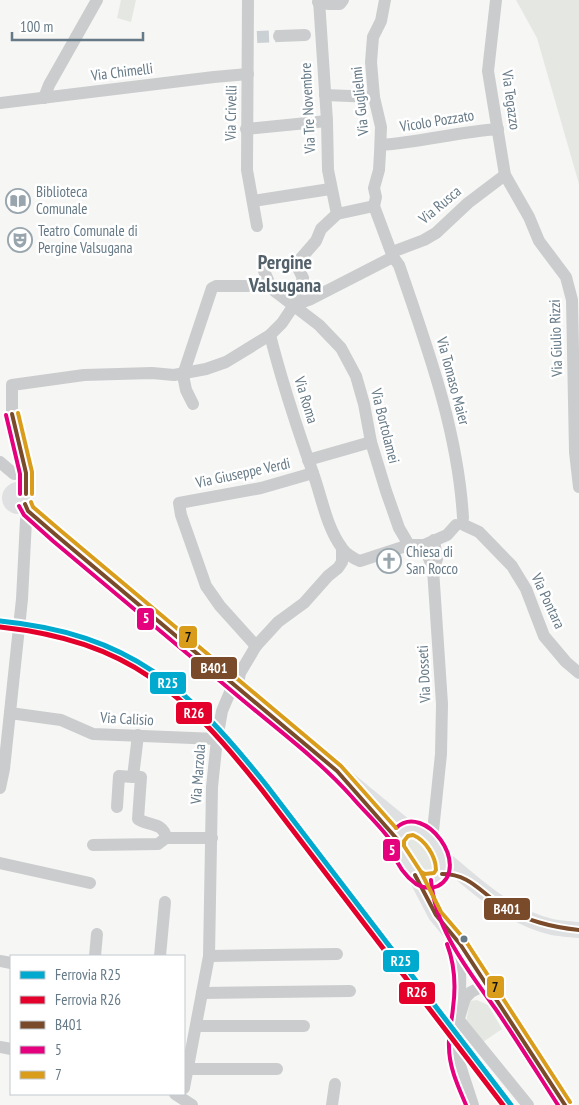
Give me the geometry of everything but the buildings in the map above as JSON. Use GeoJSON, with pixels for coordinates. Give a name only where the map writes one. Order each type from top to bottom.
{"type":"FeatureCollection","features":[{"type":"Feature","properties":{"kind":"main road"},"geometry":{"type":"LineString","coordinates":[[18,498],[406,831],[424,833],[438,852],[463,877],[502,906],[530,920],[552,927],[579,930]]}},
{"type":"Feature","properties":{"kind":"main road"},"geometry":{"type":"LineString","coordinates":[[406,831],[398,848],[424,890],[429,904],[460,944],[566,1105]]}},
{"type":"Feature","properties":{"kind":"main road"},"geometry":{"type":"LineString","coordinates":[[438,852],[444,868],[439,876],[437,887],[440,904],[460,944]]}},
{"type":"Feature","properties":{"kind":"main road"},"geometry":{"type":"LineString","coordinates":[[415,875],[424,882],[439,876],[455,874],[463,877]]}},
{"type":"Feature","properties":{"kind":"street"},"geometry":{"type":"LineString","coordinates":[[44,98],[49,85],[97,0]]}},
{"type":"Feature","properties":{"kind":"street","name":"Via Crivelli"},"geometry":{"type":"LineString","coordinates":[[248,0],[252,38],[248,74],[247,170],[257,226]]}},
{"type":"Feature","properties":{"kind":"street"},"geometry":{"type":"LineString","coordinates":[[318,1],[340,4],[342,0]]}},
{"type":"Feature","properties":{"kind":"street","name":"Via Guglielmi"},"geometry":{"type":"LineString","coordinates":[[374,206],[376,197],[374,188],[379,170],[381,127],[374,96],[371,62],[373,38],[381,20],[385,0]]}},
{"type":"Feature","properties":{"kind":"street","name":"Via Tegazzo"},"geometry":{"type":"LineString","coordinates":[[496,0],[488,71],[505,175]]}},
{"type":"Feature","properties":{"kind":"street","name":"Via Tre Novembre"},"geometry":{"type":"LineString","coordinates":[[318,1],[314,35],[325,95],[330,189],[337,214]]}},
{"type":"Feature","properties":{"kind":"street"},"geometry":{"type":"LineString","coordinates":[[279,36],[314,35]]}},
{"type":"Feature","properties":{"kind":"street","name":"Via Chimelli"},"geometry":{"type":"LineString","coordinates":[[0,103],[248,74]]}},
{"type":"Feature","properties":{"kind":"street"},"geometry":{"type":"LineString","coordinates":[[325,95],[374,96]]}},
{"type":"Feature","properties":{"kind":"street"},"geometry":{"type":"LineString","coordinates":[[246,129],[327,121]]}},
{"type":"Feature","properties":{"kind":"street","name":"Vicolo Pozzato"},"geometry":{"type":"LineString","coordinates":[[381,145],[498,129]]}},
{"type":"Feature","properties":{"kind":"street","name":"Via Rusca"},"geometry":{"type":"LineString","coordinates":[[294,305],[311,299],[436,233],[468,203],[505,175]]}},
{"type":"Feature","properties":{"kind":"street","name":"Via Giulio Rizzi"},"geometry":{"type":"LineString","coordinates":[[505,175],[529,217],[539,241],[566,277],[572,300],[575,452],[579,487]]}},
{"type":"Feature","properties":{"kind":"street"},"geometry":{"type":"LineString","coordinates":[[253,200],[330,189]]}},
{"type":"Feature","properties":{"kind":"street"},"geometry":{"type":"LineString","coordinates":[[0,788],[7,704],[22,599],[26,520],[18,498],[26,473],[6,416],[12,385],[84,375],[183,375],[191,371],[206,370],[226,362],[270,335],[282,323],[294,305],[303,278],[293,261],[316,241],[321,229],[337,214],[374,206]]}},
{"type":"Feature","properties":{"kind":"street","name":"Via Tomaso Maier"},"geometry":{"type":"LineString","coordinates":[[374,206],[392,255],[399,265],[442,396],[457,461],[461,523]]}},
{"type":"Feature","properties":{"kind":"street","name":"Via Bortolamei"},"geometry":{"type":"LineString","coordinates":[[183,375],[212,288],[216,286],[247,286],[268,281],[316,323],[340,348],[356,376],[364,404],[371,442],[386,491],[399,528],[410,545]]}},
{"type":"Feature","properties":{"kind":"street","name":"Via Roma"},"geometry":{"type":"LineString","coordinates":[[270,335],[290,406],[308,460],[331,527],[342,549]]}},
{"type":"Feature","properties":{"kind":"street"},"geometry":{"type":"LineString","coordinates":[[183,375],[186,390],[193,404]]}},
{"type":"Feature","properties":{"kind":"street"},"geometry":{"type":"LineString","coordinates":[[308,460],[371,442]]}},
{"type":"Feature","properties":{"kind":"street"},"geometry":{"type":"LineString","coordinates":[[0,462],[14,474],[26,473]]}},
{"type":"Feature","properties":{"kind":"street","name":"Via Giuseppe Verdi"},"geometry":{"type":"LineString","coordinates":[[256,646],[220,606],[206,586],[181,515],[179,503],[261,488],[313,473]]}},
{"type":"Feature","properties":{"kind":"street"},"geometry":{"type":"LineString","coordinates":[[342,549],[355,559],[360,560],[410,545],[429,542],[447,534],[461,523]]}},
{"type":"Feature","properties":{"kind":"street","name":"Via Pontara"},"geometry":{"type":"LineString","coordinates":[[461,523],[479,532],[512,566],[526,589],[544,636],[566,662],[579,673]]}},
{"type":"Feature","properties":{"kind":"street","name":"Via Dosseti"},"geometry":{"type":"LineString","coordinates":[[429,542],[433,569],[442,704],[441,754],[433,831],[438,852]]}},
{"type":"Feature","properties":{"kind":"street","name":"Via Marzola"},"geometry":{"type":"LineString","coordinates":[[185,1083],[209,956],[212,787],[222,711],[234,682],[256,646],[278,622],[304,603],[328,576],[338,568],[342,562],[342,549]]}},
{"type":"Feature","properties":{"kind":"street","name":"Via Calisio"},"geometry":{"type":"LineString","coordinates":[[7,704],[61,720],[93,734],[217,739]]}},
{"type":"Feature","properties":{"kind":"street"},"geometry":{"type":"LineString","coordinates":[[133,777],[138,735]]}},
{"type":"Feature","properties":{"kind":"street"},"geometry":{"type":"LineString","coordinates":[[116,807],[119,776],[141,777],[138,819],[143,823],[157,825],[165,833],[166,838]]}},
{"type":"Feature","properties":{"kind":"street","name":"Via Dosseti"},"geometry":{"type":"LineString","coordinates":[[406,831],[428,819],[436,803]]}},
{"type":"Feature","properties":{"kind":"street"},"geometry":{"type":"LineString","coordinates":[[93,845],[158,844],[166,838],[212,838]]}},
{"type":"Feature","properties":{"kind":"street"},"geometry":{"type":"LineString","coordinates":[[0,864],[90,883]]}},
{"type":"Feature","properties":{"kind":"street"},"geometry":{"type":"LineString","coordinates":[[160,955],[165,902]]}},
{"type":"Feature","properties":{"kind":"street"},"geometry":{"type":"LineString","coordinates":[[446,927],[460,961],[458,1019],[528,1105]]}},
{"type":"Feature","properties":{"kind":"street"},"geometry":{"type":"LineString","coordinates":[[96,955],[97,934]]}},
{"type":"Feature","properties":{"kind":"street"},"geometry":{"type":"LineString","coordinates":[[209,956],[337,954]]}},
{"type":"Feature","properties":{"kind":"street"},"geometry":{"type":"LineString","coordinates":[[460,989],[464,983],[473,977],[485,981]]}},
{"type":"Feature","properties":{"kind":"street"},"geometry":{"type":"LineString","coordinates":[[472,1105],[454,1050],[455,1032],[462,1003],[467,995],[485,981]]}},
{"type":"Feature","properties":{"kind":"street"},"geometry":{"type":"LineString","coordinates":[[202,994],[350,991]]}},
{"type":"Feature","properties":{"kind":"street"},"geometry":{"type":"LineString","coordinates":[[196,1026],[304,1026]]}},
{"type":"Feature","properties":{"kind":"street"},"geometry":{"type":"LineString","coordinates":[[187,1070],[277,1069]]}},
{"type":"Feature","properties":{"kind":"street"},"geometry":{"type":"LineString","coordinates":[[332,1105],[335,1084]]}},
{"type":"Feature","properties":{"kind":"shaded area"},"geometry":{"type":"Polygon","coordinates":[[[121,0],[136,0],[131,22],[117,18],[121,0]]]}},
{"type":"Feature","properties":{"kind":"shaded area"},"geometry":{"type":"Polygon","coordinates":[[[516,0],[579,0],[579,184],[537,38],[516,0]]]}},
{"type":"Feature","properties":{"kind":"shaded area"},"geometry":{"type":"Polygon","coordinates":[[[411,834],[429,848],[435,863],[435,870],[427,876],[405,853],[404,839],[411,834]]]}},
{"type":"Feature","properties":{"kind":"shaded area"},"geometry":{"type":"Polygon","coordinates":[[[477,1000],[488,1005],[502,1029],[483,1042],[466,1022],[470,1001],[477,1000]]]}},
{"type":"Feature","properties":{"kind":"tunnel"},"geometry":{"type":"LineString","coordinates":[[257,37],[279,36]]}},
{"type":"Feature","properties":{"kind":"rail line","name":"R25"},"geometry":{"type":"LineString","coordinates":[[0,621],[46,628],[86,638],[121,653],[153,671],[210,720],[267,786],[511,1105]]}},
{"type":"Feature","properties":{"kind":"rail line","name":"R26"},"geometry":{"type":"LineString","coordinates":[[0,627],[45,634],[85,645],[119,659],[150,677],[179,699],[207,726],[262,790],[503,1105]]}},
{"type":"Feature","properties":{"kind":"transit line","name":"7"},"geometry":{"type":"LineString","coordinates":[[18,413],[32,472],[32,494]]}},
{"type":"Feature","properties":{"kind":"transit line","name":"B401"},"geometry":{"type":"LineString","coordinates":[[12,414],[26,473],[26,494]]}},
{"type":"Feature","properties":{"kind":"transit line","name":"5"},"geometry":{"type":"LineString","coordinates":[[6,415],[20,474],[20,494]]}},
{"type":"Feature","properties":{"kind":"transit line","name":"7"},"geometry":{"type":"LineString","coordinates":[[31,502],[33,507],[61,531],[341,766],[396,828]]}},
{"type":"Feature","properties":{"kind":"transit line","name":"B401"},"geometry":{"type":"LineString","coordinates":[[25,504],[28,511],[57,536],[337,771],[397,839]]}},
{"type":"Feature","properties":{"kind":"transit line","name":"5"},"geometry":{"type":"LineString","coordinates":[[19,506],[24,515],[53,541],[326,770],[390,840],[396,861],[412,881],[424,887],[433,888],[438,886],[447,877],[450,865],[447,852],[441,840],[431,829],[420,823],[408,822],[396,828]]}},
{"type":"Feature","properties":{"kind":"transit line","name":"7"},"geometry":{"type":"LineString","coordinates":[[413,835],[422,841],[432,854],[436,865],[434,873],[425,874],[421,872],[404,846],[404,841],[408,836],[413,835]]}},
{"type":"Feature","properties":{"kind":"transit line","name":"7"},"geometry":{"type":"LineString","coordinates":[[421,872],[441,912],[465,940],[570,1102]]}},
{"type":"Feature","properties":{"kind":"transit line","name":"B401"},"geometry":{"type":"LineString","coordinates":[[442,874],[467,880],[494,901],[521,916],[549,925],[579,930]]}},
{"type":"Feature","properties":{"kind":"transit line","name":"B401"},"geometry":{"type":"LineString","coordinates":[[415,875],[436,915],[460,944],[565,1105]]}},
{"type":"Feature","properties":{"kind":"transit line","name":"5"},"geometry":{"type":"LineString","coordinates":[[431,880],[439,916],[455,949],[558,1105]]}},
{"type":"Feature","properties":{"kind":"transit line","name":"5"},"geometry":{"type":"LineString","coordinates":[[447,944],[452,960],[455,984],[449,1054],[454,1076],[466,1105]]}},
{"type":"Feature","properties":{"kind":"place","name":"Biblioteca Comunale"},"geometry":{"type":"Point","coordinates":[18,201]}},
{"type":"Feature","properties":{"kind":"place","name":"Teatro Comunale di Pergine Valsugana"},"geometry":{"type":"Point","coordinates":[20,240]}},
{"type":"Feature","properties":{"kind":"place","name":"Chiesa di San Rocco"},"geometry":{"type":"Point","coordinates":[389,561]}},
{"type":"Feature","properties":{"kind":"district","name":"Pergine Valsugana"},"geometry":{"type":"Point","coordinates":[285,274]}}]}
